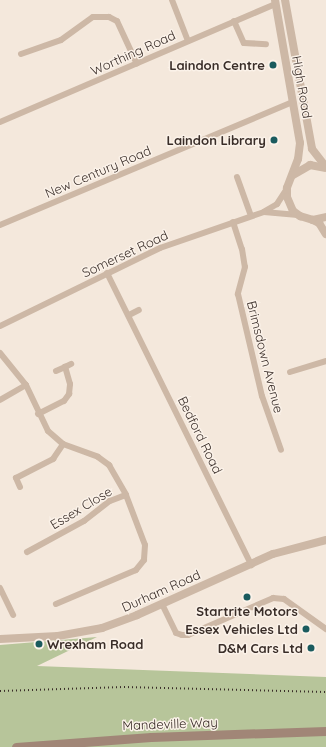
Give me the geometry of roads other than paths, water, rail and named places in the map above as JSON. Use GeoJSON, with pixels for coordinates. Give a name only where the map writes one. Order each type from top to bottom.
{"type":"FeatureCollection","features":[{"type":"Feature","properties":{"kind":"main road","name":"Mandeville Way"},"geometry":{"type":"LineString","coordinates":[[16,747],[151,737],[326,731]]}},
{"type":"Feature","properties":{"kind":"street"},"geometry":{"type":"LineString","coordinates":[[172,0],[188,41]]}},
{"type":"Feature","properties":{"kind":"street","name":"High Road"},"geometry":{"type":"LineString","coordinates":[[285,0],[312,149],[326,168]]}},
{"type":"Feature","properties":{"kind":"street","name":"Worthing Road"},"geometry":{"type":"LineString","coordinates":[[0,122],[137,64],[275,2]]}},
{"type":"Feature","properties":{"kind":"street","name":"High Road"},"geometry":{"type":"LineString","coordinates":[[275,2],[300,148],[287,188]]}},
{"type":"Feature","properties":{"kind":"street"},"geometry":{"type":"LineString","coordinates":[[21,54],[61,40],[93,17],[108,17],[117,21],[137,64]]}},
{"type":"Feature","properties":{"kind":"street"},"geometry":{"type":"LineString","coordinates":[[234,21],[244,42],[266,44]]}},
{"type":"Feature","properties":{"kind":"street"},"geometry":{"type":"LineString","coordinates":[[258,44],[261,52]]}},
{"type":"Feature","properties":{"kind":"street","name":"New Century Road"},"geometry":{"type":"LineString","coordinates":[[0,225],[293,102]]}},
{"type":"Feature","properties":{"kind":"street","name":"High Road"},"geometry":{"type":"LineString","coordinates":[[291,178],[302,168],[310,165],[326,168]]}},
{"type":"Feature","properties":{"kind":"street"},"geometry":{"type":"LineString","coordinates":[[237,177],[251,216]]}},
{"type":"Feature","properties":{"kind":"street"},"geometry":{"type":"LineString","coordinates":[[287,188],[289,205],[300,216],[319,223],[326,234]]}},
{"type":"Feature","properties":{"kind":"street","name":"Somerset Road"},"geometry":{"type":"LineString","coordinates":[[0,326],[160,248],[264,212],[277,204],[287,188]]}},
{"type":"Feature","properties":{"kind":"street","name":"Somerset Road"},"geometry":{"type":"LineString","coordinates":[[264,212],[281,212],[300,216]]}},
{"type":"Feature","properties":{"kind":"street"},"geometry":{"type":"LineString","coordinates":[[313,220],[326,217]]}},
{"type":"Feature","properties":{"kind":"street","name":"Brimsdown Avenue"},"geometry":{"type":"LineString","coordinates":[[233,222],[245,267],[238,294],[262,396],[281,450]]}},
{"type":"Feature","properties":{"kind":"street","name":"Bedford Road"},"geometry":{"type":"LineString","coordinates":[[107,273],[251,564]]}},
{"type":"Feature","properties":{"kind":"street"},"geometry":{"type":"LineString","coordinates":[[129,315],[139,310]]}},
{"type":"Feature","properties":{"kind":"street"},"geometry":{"type":"LineString","coordinates":[[0,353],[26,385],[38,414],[48,431],[63,444],[98,457],[109,465],[126,495],[146,545],[146,553],[142,565],[129,574],[97,585],[56,604]]}},
{"type":"Feature","properties":{"kind":"street"},"geometry":{"type":"LineString","coordinates":[[290,372],[326,361]]}},
{"type":"Feature","properties":{"kind":"street"},"geometry":{"type":"LineString","coordinates":[[56,371],[71,364]]}},
{"type":"Feature","properties":{"kind":"street"},"geometry":{"type":"LineString","coordinates":[[38,414],[64,401],[69,394],[70,384],[64,367]]}},
{"type":"Feature","properties":{"kind":"street"},"geometry":{"type":"LineString","coordinates":[[0,400],[26,385]]}},
{"type":"Feature","properties":{"kind":"street"},"geometry":{"type":"LineString","coordinates":[[16,478],[53,459],[63,444]]}},
{"type":"Feature","properties":{"kind":"street"},"geometry":{"type":"LineString","coordinates":[[13,470],[20,487]]}},
{"type":"Feature","properties":{"kind":"street","name":"Essex Close"},"geometry":{"type":"LineString","coordinates":[[27,552],[84,521],[110,501],[126,495]]}},
{"type":"Feature","properties":{"kind":"street","name":"Durham Road"},"geometry":{"type":"LineString","coordinates":[[0,639],[51,637],[87,632],[115,624],[251,564],[293,548],[326,540]]}},
{"type":"Feature","properties":{"kind":"street"},"geometry":{"type":"LineString","coordinates":[[0,588],[13,615]]}},
{"type":"Feature","properties":{"kind":"street"},"geometry":{"type":"LineString","coordinates":[[162,604],[176,633],[182,635],[188,635],[273,598],[284,599],[326,629]]}},
{"type":"Feature","properties":{"kind":"railway"},"geometry":{"type":"LineString","coordinates":[[0,691],[124,687],[326,692]]}},
{"type":"Feature","properties":{"kind":"place","name":"Laindon Centre"},"geometry":{"type":"Point","coordinates":[273,65]}},
{"type":"Feature","properties":{"kind":"place","name":"Laindon Library"},"geometry":{"type":"Point","coordinates":[274,140]}},
{"type":"Feature","properties":{"kind":"place","name":"Startrite Motors"},"geometry":{"type":"Point","coordinates":[247,597]}},
{"type":"Feature","properties":{"kind":"place","name":"Essex Vehicles Ltd"},"geometry":{"type":"Point","coordinates":[306,629]}},
{"type":"Feature","properties":{"kind":"place","name":"Wrexham Road"},"geometry":{"type":"Point","coordinates":[39,644]}},
{"type":"Feature","properties":{"kind":"place","name":"D&M Cars Ltd"},"geometry":{"type":"Point","coordinates":[311,648]}}]}
